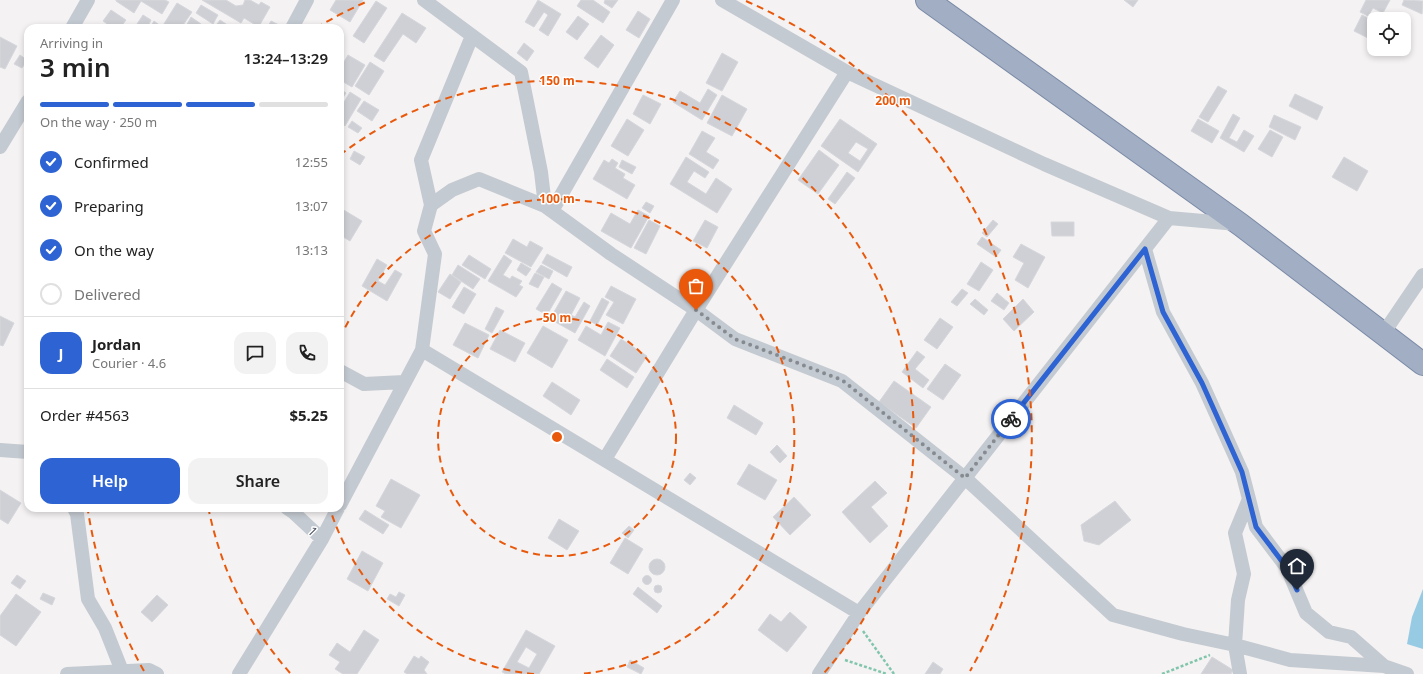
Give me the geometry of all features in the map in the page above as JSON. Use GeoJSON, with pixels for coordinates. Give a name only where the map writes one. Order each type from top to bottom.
{"type":"FeatureCollection","features":[{"type":"Feature","properties":{"kind":"highway"},"geometry":{"type":"LineString","coordinates":[[927,0],[1241,225],[1423,364]]}},
{"type":"Feature","properties":{"kind":"street"},"geometry":{"type":"LineString","coordinates":[[74,24],[88,0]]}},
{"type":"Feature","properties":{"kind":"street"},"geometry":{"type":"LineString","coordinates":[[294,24],[307,0]]}},
{"type":"Feature","properties":{"kind":"street"},"geometry":{"type":"LineString","coordinates":[[424,0],[521,72],[549,209]]}},
{"type":"Feature","properties":{"kind":"street"},"geometry":{"type":"LineString","coordinates":[[549,209],[673,0]]}},
{"type":"Feature","properties":{"kind":"street"},"geometry":{"type":"LineString","coordinates":[[722,0],[847,72],[1044,164],[1169,218],[1241,225]]}},
{"type":"Feature","properties":{"kind":"street"},"geometry":{"type":"LineString","coordinates":[[344,497],[422,350],[435,254],[424,231],[431,205],[421,160],[472,36]]}},
{"type":"Feature","properties":{"kind":"street"},"geometry":{"type":"LineString","coordinates":[[606,459],[696,310],[847,72]]}},
{"type":"Feature","properties":{"kind":"street"},"geometry":{"type":"LineString","coordinates":[[0,147],[24,113]]}},
{"type":"Feature","properties":{"kind":"street"},"geometry":{"type":"LineString","coordinates":[[431,205],[452,190],[478,179],[549,209],[611,254],[696,310],[735,339],[842,380],[965,478],[1113,615],[1290,660],[1384,666],[1408,674]]}},
{"type":"Feature","properties":{"kind":"street"},"geometry":{"type":"LineString","coordinates":[[818,674],[856,616],[1169,218]]}},
{"type":"Feature","properties":{"kind":"street"},"geometry":{"type":"LineString","coordinates":[[1145,249],[1163,312],[1202,383],[1242,472],[1256,527],[1287,568],[1306,613],[1329,632],[1351,637],[1384,666]]}},
{"type":"Feature","properties":{"kind":"street"},"geometry":{"type":"LineString","coordinates":[[1383,334],[1423,275]]}},
{"type":"Feature","properties":{"kind":"street"},"geometry":{"type":"LineString","coordinates":[[422,350],[606,459],[856,616]]}},
{"type":"Feature","properties":{"kind":"street"},"geometry":{"type":"LineString","coordinates":[[344,373],[364,384],[404,382]]}},
{"type":"Feature","properties":{"kind":"street"},"geometry":{"type":"LineString","coordinates":[[0,450],[24,452]]}},
{"type":"Feature","properties":{"kind":"street"},"geometry":{"type":"LineString","coordinates":[[1240,674],[1235,645],[1238,600],[1244,574],[1235,533],[1249,499]]}},
{"type":"Feature","properties":{"kind":"street"},"geometry":{"type":"LineString","coordinates":[[76,512],[88,599],[105,628],[122,670]]}},
{"type":"Feature","properties":{"kind":"street","name":"1"},"geometry":{"type":"LineString","coordinates":[[294,512],[322,539]]}},
{"type":"Feature","properties":{"kind":"street"},"geometry":{"type":"LineString","coordinates":[[239,674],[322,539],[336,512]]}},
{"type":"Feature","properties":{"kind":"street"},"geometry":{"type":"LineString","coordinates":[[67,674],[122,670],[149,670],[157,674]]}},
{"type":"Feature","properties":{"kind":"path"},"geometry":{"type":"LineString","coordinates":[[856,616],[894,674]]}},
{"type":"Feature","properties":{"kind":"path"},"geometry":{"type":"LineString","coordinates":[[1162,674],[1235,645]]}},
{"type":"Feature","properties":{"kind":"path"},"geometry":{"type":"LineString","coordinates":[[831,655],[887,674]]}},
{"type":"Feature","properties":{"kind":"water"},"geometry":{"type":"Polygon","coordinates":[[[1423,589],[1423,649],[1407,644],[1412,617],[1423,589]]]}},
{"type":"Feature","properties":{"kind":"building"},"geometry":{"type":"Polygon","coordinates":[[[116,0],[165,0],[169,2],[162,14],[141,1],[134,13],[116,0]]]}},
{"type":"Feature","properties":{"kind":"building"},"geometry":{"type":"Polygon","coordinates":[[[202,0],[226,0],[236,6],[243,5],[245,0],[250,0],[259,5],[261,2],[270,7],[260,24],[254,24],[244,18],[241,23],[202,0]]]}},
{"type":"Feature","properties":{"kind":"building"},"geometry":{"type":"Polygon","coordinates":[[[336,0],[363,0],[350,22],[330,10],[336,0]]]}},
{"type":"Feature","properties":{"kind":"building"},"geometry":{"type":"Polygon","coordinates":[[[538,0],[561,14],[548,36],[539,30],[548,15],[544,12],[534,27],[525,22],[538,0]]]}},
{"type":"Feature","properties":{"kind":"building"},"geometry":{"type":"Polygon","coordinates":[[[581,0],[593,0],[610,12],[603,23],[577,6],[581,0]]]}},
{"type":"Feature","properties":{"kind":"building"},"geometry":{"type":"Polygon","coordinates":[[[605,0],[618,0],[612,8],[604,3],[605,0]]]}},
{"type":"Feature","properties":{"kind":"building"},"geometry":{"type":"Polygon","coordinates":[[[1124,0],[1138,0],[1133,7],[1124,0]]]}},
{"type":"Feature","properties":{"kind":"building"},"geometry":{"type":"Polygon","coordinates":[[[1366,0],[1390,0],[1384,12],[1373,8],[1370,12],[1367,12],[1367,16],[1360,12],[1366,0]]]}},
{"type":"Feature","properties":{"kind":"building"},"geometry":{"type":"Polygon","coordinates":[[[1404,0],[1423,1],[1422,14],[1402,5],[1404,0]]]}},
{"type":"Feature","properties":{"kind":"building"},"geometry":{"type":"Polygon","coordinates":[[[376,1],[387,8],[364,43],[353,36],[376,1]]]}},
{"type":"Feature","properties":{"kind":"building"},"geometry":{"type":"Polygon","coordinates":[[[177,3],[192,12],[184,24],[164,24],[177,3]]]}},
{"type":"Feature","properties":{"kind":"building"},"geometry":{"type":"Polygon","coordinates":[[[201,5],[218,15],[213,24],[196,13],[201,5]]]}},
{"type":"Feature","properties":{"kind":"building"},"geometry":{"type":"Polygon","coordinates":[[[111,10],[126,20],[123,24],[107,24],[103,21],[111,10]]]}},
{"type":"Feature","properties":{"kind":"building"},"geometry":{"type":"Polygon","coordinates":[[[638,11],[650,19],[639,38],[626,30],[638,11]]]}},
{"type":"Feature","properties":{"kind":"building"},"geometry":{"type":"Polygon","coordinates":[[[402,13],[426,28],[416,43],[403,34],[384,62],[374,56],[402,13]]]}},
{"type":"Feature","properties":{"kind":"building"},"geometry":{"type":"Polygon","coordinates":[[[143,15],[151,20],[149,24],[137,24],[143,15]]]}},
{"type":"Feature","properties":{"kind":"building"},"geometry":{"type":"Polygon","coordinates":[[[1362,15],[1367,18],[1367,38],[1354,31],[1362,15]]]}},
{"type":"Feature","properties":{"kind":"building"},"geometry":{"type":"Polygon","coordinates":[[[578,16],[589,24],[577,40],[566,32],[578,16]]]}},
{"type":"Feature","properties":{"kind":"building"},"geometry":{"type":"Polygon","coordinates":[[[191,17],[201,24],[187,24],[191,17]]]}},
{"type":"Feature","properties":{"kind":"building"},"geometry":{"type":"Polygon","coordinates":[[[220,20],[226,24],[217,24],[220,20]]]}},
{"type":"Feature","properties":{"kind":"building"},"geometry":{"type":"Polygon","coordinates":[[[271,21],[277,24],[269,24],[271,21]]]}},
{"type":"Feature","properties":{"kind":"building"},"geometry":{"type":"Polygon","coordinates":[[[601,35],[614,45],[598,68],[584,58],[601,35]]]}},
{"type":"Feature","properties":{"kind":"building"},"geometry":{"type":"Polygon","coordinates":[[[0,37],[17,46],[5,69],[0,67],[0,37]]]}},
{"type":"Feature","properties":{"kind":"building"},"geometry":{"type":"Polygon","coordinates":[[[524,43],[534,51],[527,61],[517,53],[524,43]]]}},
{"type":"Feature","properties":{"kind":"building"},"geometry":{"type":"Polygon","coordinates":[[[722,53],[738,62],[722,91],[706,83],[722,53]]]}},
{"type":"Feature","properties":{"kind":"building"},"geometry":{"type":"Polygon","coordinates":[[[20,55],[24,58],[24,65],[22,68],[14,64],[20,55]]]}},
{"type":"Feature","properties":{"kind":"building"},"geometry":{"type":"Polygon","coordinates":[[[348,55],[365,65],[352,87],[344,82],[344,62],[348,55]]]}},
{"type":"Feature","properties":{"kind":"building"},"geometry":{"type":"Polygon","coordinates":[[[370,62],[384,71],[369,95],[355,86],[370,62]]]}},
{"type":"Feature","properties":{"kind":"building"},"geometry":{"type":"Polygon","coordinates":[[[1218,86],[1227,91],[1208,122],[1199,117],[1218,86]]]}},
{"type":"Feature","properties":{"kind":"building"},"geometry":{"type":"Polygon","coordinates":[[[708,89],[717,95],[702,120],[673,102],[680,91],[700,103],[708,89]]]}},
{"type":"Feature","properties":{"kind":"building"},"geometry":{"type":"Polygon","coordinates":[[[350,92],[361,99],[345,126],[344,125],[344,102],[350,92]]]}},
{"type":"Feature","properties":{"kind":"building"},"geometry":{"type":"Polygon","coordinates":[[[1295,94],[1323,107],[1317,120],[1289,106],[1295,94]]]}},
{"type":"Feature","properties":{"kind":"building"},"geometry":{"type":"Polygon","coordinates":[[[643,95],[661,104],[650,124],[633,114],[643,95]]]}},
{"type":"Feature","properties":{"kind":"building"},"geometry":{"type":"Polygon","coordinates":[[[722,95],[747,109],[732,136],[707,123],[722,95]]]}},
{"type":"Feature","properties":{"kind":"building"},"geometry":{"type":"Polygon","coordinates":[[[364,101],[379,110],[372,121],[357,111],[364,101]]]}},
{"type":"Feature","properties":{"kind":"building"},"geometry":{"type":"Polygon","coordinates":[[[1233,114],[1240,118],[1229,138],[1237,142],[1244,130],[1254,136],[1244,152],[1220,138],[1233,114]]]}},
{"type":"Feature","properties":{"kind":"building"},"geometry":{"type":"Polygon","coordinates":[[[1274,115],[1301,127],[1295,140],[1269,127],[1274,115]]]}},
{"type":"Feature","properties":{"kind":"building"},"geometry":{"type":"Polygon","coordinates":[[[627,119],[644,130],[628,156],[611,146],[627,119]]]}},
{"type":"Feature","properties":{"kind":"building"},"geometry":{"type":"Polygon","coordinates":[[[840,119],[877,144],[858,172],[821,146],[840,119]],[[856,142],[848,153],[860,161],[868,149],[856,142]]]}},
{"type":"Feature","properties":{"kind":"building"},"geometry":{"type":"Polygon","coordinates":[[[1198,119],[1219,131],[1212,143],[1191,131],[1198,119]]]}},
{"type":"Feature","properties":{"kind":"building"},"geometry":{"type":"Polygon","coordinates":[[[352,121],[362,128],[358,133],[348,127],[352,121]]]}},
{"type":"Feature","properties":{"kind":"building"},"geometry":{"type":"Polygon","coordinates":[[[1270,130],[1283,137],[1272,157],[1258,149],[1270,130]]]}},
{"type":"Feature","properties":{"kind":"building"},"geometry":{"type":"Polygon","coordinates":[[[702,131],[715,138],[706,152],[719,160],[713,169],[689,154],[702,131]]]}},
{"type":"Feature","properties":{"kind":"building"},"geometry":{"type":"Polygon","coordinates":[[[819,150],[839,165],[818,194],[798,180],[819,150]]]}},
{"type":"Feature","properties":{"kind":"building"},"geometry":{"type":"Polygon","coordinates":[[[354,151],[365,157],[360,165],[350,159],[354,151]]]}},
{"type":"Feature","properties":{"kind":"building"},"geometry":{"type":"Polygon","coordinates":[[[686,157],[709,172],[705,178],[694,171],[687,182],[706,194],[716,178],[732,189],[717,213],[670,184],[686,157]]]}},
{"type":"Feature","properties":{"kind":"building"},"geometry":{"type":"Polygon","coordinates":[[[1344,157],[1368,171],[1357,191],[1332,177],[1344,157]]]}},
{"type":"Feature","properties":{"kind":"building"},"geometry":{"type":"Polygon","coordinates":[[[612,159],[618,163],[615,168],[625,174],[623,178],[635,185],[627,199],[593,179],[604,160],[609,163],[612,159]]]}},
{"type":"Feature","properties":{"kind":"building"},"geometry":{"type":"Polygon","coordinates":[[[622,160],[636,167],[632,174],[619,167],[622,160]]]}},
{"type":"Feature","properties":{"kind":"building"},"geometry":{"type":"Polygon","coordinates":[[[847,172],[855,178],[835,204],[828,199],[847,172]]]}},
{"type":"Feature","properties":{"kind":"building"},"geometry":{"type":"Polygon","coordinates":[[[646,202],[654,206],[650,213],[642,208],[646,202]]]}},
{"type":"Feature","properties":{"kind":"building"},"geometry":{"type":"Polygon","coordinates":[[[344,210],[362,221],[350,241],[344,237],[344,210]]]}},
{"type":"Feature","properties":{"kind":"building"},"geometry":{"type":"Polygon","coordinates":[[[638,210],[649,216],[631,248],[601,231],[611,213],[630,224],[638,210]]]}},
{"type":"Feature","properties":{"kind":"building"},"geometry":{"type":"Polygon","coordinates":[[[649,220],[660,226],[646,254],[634,248],[649,220]]]}},
{"type":"Feature","properties":{"kind":"building"},"geometry":{"type":"Polygon","coordinates":[[[705,220],[718,227],[707,248],[693,241],[705,220]]]}},
{"type":"Feature","properties":{"kind":"building"},"geometry":{"type":"Polygon","coordinates":[[[993,220],[998,224],[987,237],[982,233],[993,220]]]}},
{"type":"Feature","properties":{"kind":"building"},"geometry":{"type":"Polygon","coordinates":[[[1051,222],[1074,222],[1074,236],[1052,236],[1051,222]]]}},
{"type":"Feature","properties":{"kind":"building"},"geometry":{"type":"Polygon","coordinates":[[[982,237],[1001,250],[996,257],[977,244],[982,237]]]}},
{"type":"Feature","properties":{"kind":"building"},"geometry":{"type":"Polygon","coordinates":[[[513,239],[527,247],[530,241],[543,248],[531,267],[505,253],[513,239]]]}},
{"type":"Feature","properties":{"kind":"building"},"geometry":{"type":"Polygon","coordinates":[[[1021,244],[1045,257],[1028,288],[1015,280],[1024,263],[1013,257],[1021,244]]]}},
{"type":"Feature","properties":{"kind":"building"},"geometry":{"type":"Polygon","coordinates":[[[547,254],[572,267],[567,277],[542,263],[547,254]]]}},
{"type":"Feature","properties":{"kind":"building"},"geometry":{"type":"Polygon","coordinates":[[[469,255],[491,269],[485,279],[462,265],[469,255]]]}},
{"type":"Feature","properties":{"kind":"building"},"geometry":{"type":"Polygon","coordinates":[[[504,255],[512,261],[503,275],[510,279],[512,276],[522,281],[519,285],[523,287],[516,297],[488,281],[504,255]]]}},
{"type":"Feature","properties":{"kind":"building"},"geometry":{"type":"Polygon","coordinates":[[[377,259],[387,265],[378,281],[385,285],[395,270],[402,274],[387,301],[362,286],[377,259]]]}},
{"type":"Feature","properties":{"kind":"building"},"geometry":{"type":"Polygon","coordinates":[[[981,262],[993,270],[979,291],[967,284],[981,262]]]}},
{"type":"Feature","properties":{"kind":"building"},"geometry":{"type":"Polygon","coordinates":[[[521,263],[531,269],[526,276],[517,270],[521,263]]]}},
{"type":"Feature","properties":{"kind":"building"},"geometry":{"type":"Polygon","coordinates":[[[458,265],[480,279],[473,289],[452,275],[458,265]]]}},
{"type":"Feature","properties":{"kind":"building"},"geometry":{"type":"Polygon","coordinates":[[[541,265],[553,271],[549,279],[536,272],[541,265]]]}},
{"type":"Feature","properties":{"kind":"building"},"geometry":{"type":"Polygon","coordinates":[[[535,273],[544,277],[538,288],[529,284],[535,273]]]}},
{"type":"Feature","properties":{"kind":"building"},"geometry":{"type":"Polygon","coordinates":[[[450,274],[461,282],[450,299],[438,292],[450,274]]]}},
{"type":"Feature","properties":{"kind":"building"},"geometry":{"type":"Polygon","coordinates":[[[552,283],[562,289],[547,315],[536,309],[552,283]]]}},
{"type":"Feature","properties":{"kind":"building"},"geometry":{"type":"Polygon","coordinates":[[[611,286],[636,299],[623,324],[606,315],[614,302],[605,297],[611,286]]]}},
{"type":"Feature","properties":{"kind":"building"},"geometry":{"type":"Polygon","coordinates":[[[464,287],[476,294],[464,314],[452,307],[464,287]]]}},
{"type":"Feature","properties":{"kind":"building"},"geometry":{"type":"Polygon","coordinates":[[[962,289],[968,293],[957,306],[951,302],[962,289]]]}},
{"type":"Feature","properties":{"kind":"building"},"geometry":{"type":"Polygon","coordinates":[[[566,291],[580,298],[571,315],[575,317],[584,302],[590,306],[575,333],[550,319],[566,291]]]}},
{"type":"Feature","properties":{"kind":"building"},"geometry":{"type":"Polygon","coordinates":[[[997,293],[1009,303],[1004,310],[991,301],[997,293]]]}},
{"type":"Feature","properties":{"kind":"building"},"geometry":{"type":"Polygon","coordinates":[[[602,298],[609,302],[597,325],[590,321],[602,298]]]}},
{"type":"Feature","properties":{"kind":"building"},"geometry":{"type":"Polygon","coordinates":[[[975,299],[988,310],[984,315],[970,304],[975,299]]]}},
{"type":"Feature","properties":{"kind":"building"},"geometry":{"type":"Polygon","coordinates":[[[1023,299],[1034,312],[1014,331],[1003,319],[1023,299]]]}},
{"type":"Feature","properties":{"kind":"building"},"geometry":{"type":"Polygon","coordinates":[[[496,307],[504,311],[492,333],[485,329],[496,307]]]}},
{"type":"Feature","properties":{"kind":"building"},"geometry":{"type":"Polygon","coordinates":[[[0,316],[14,323],[3,346],[0,345],[0,316]]]}},
{"type":"Feature","properties":{"kind":"building"},"geometry":{"type":"Polygon","coordinates":[[[940,318],[953,327],[937,349],[924,340],[940,318]]]}},
{"type":"Feature","properties":{"kind":"building"},"geometry":{"type":"Polygon","coordinates":[[[608,322],[620,328],[605,356],[578,340],[586,326],[601,335],[608,322]]]}},
{"type":"Feature","properties":{"kind":"building"},"geometry":{"type":"Polygon","coordinates":[[[465,323],[489,335],[478,358],[453,345],[465,323]]]}},
{"type":"Feature","properties":{"kind":"building"},"geometry":{"type":"Polygon","coordinates":[[[543,326],[568,340],[552,368],[527,353],[543,326]]]}},
{"type":"Feature","properties":{"kind":"building"},"geometry":{"type":"Polygon","coordinates":[[[500,330],[525,343],[515,362],[490,349],[500,330]]]}},
{"type":"Feature","properties":{"kind":"building"},"geometry":{"type":"Polygon","coordinates":[[[621,339],[647,356],[636,373],[610,356],[621,339]]]}},
{"type":"Feature","properties":{"kind":"building"},"geometry":{"type":"Polygon","coordinates":[[[917,351],[925,357],[915,369],[929,380],[923,388],[902,372],[917,351]]]}},
{"type":"Feature","properties":{"kind":"building"},"geometry":{"type":"Polygon","coordinates":[[[607,359],[634,377],[627,388],[600,370],[607,359]]]}},
{"type":"Feature","properties":{"kind":"building"},"geometry":{"type":"Polygon","coordinates":[[[945,364],[961,375],[943,400],[927,389],[945,364]]]}},
{"type":"Feature","properties":{"kind":"building"},"geometry":{"type":"Polygon","coordinates":[[[894,381],[931,407],[916,428],[879,402],[894,381]]]}},
{"type":"Feature","properties":{"kind":"building"},"geometry":{"type":"Polygon","coordinates":[[[552,382],[580,400],[571,415],[543,396],[552,382]]]}},
{"type":"Feature","properties":{"kind":"building"},"geometry":{"type":"Polygon","coordinates":[[[734,405],[763,423],[756,435],[727,418],[734,405]]]}},
{"type":"Feature","properties":{"kind":"building"},"geometry":{"type":"Polygon","coordinates":[[[777,445],[787,456],[780,463],[770,452],[777,445]]]}},
{"type":"Feature","properties":{"kind":"building"},"geometry":{"type":"Polygon","coordinates":[[[749,464],[777,480],[765,500],[737,484],[749,464]]]}},
{"type":"Feature","properties":{"kind":"building"},"geometry":{"type":"Polygon","coordinates":[[[690,473],[696,478],[690,485],[684,480],[690,473]]]}},
{"type":"Feature","properties":{"kind":"building"},"geometry":{"type":"Polygon","coordinates":[[[391,479],[420,495],[401,528],[381,517],[385,511],[376,506],[391,479]]]}},
{"type":"Feature","properties":{"kind":"building"},"geometry":{"type":"Polygon","coordinates":[[[875,481],[887,493],[871,507],[888,526],[870,543],[842,512],[875,481]]]}},
{"type":"Feature","properties":{"kind":"building"},"geometry":{"type":"Polygon","coordinates":[[[0,490],[21,503],[8,524],[0,519],[0,490]]]}},
{"type":"Feature","properties":{"kind":"building"},"geometry":{"type":"Polygon","coordinates":[[[794,497],[811,515],[790,535],[773,517],[794,497]]]}},
{"type":"Feature","properties":{"kind":"building"},"geometry":{"type":"Polygon","coordinates":[[[1115,501],[1131,520],[1099,545],[1084,541],[1081,525],[1115,501]]]}},
{"type":"Feature","properties":{"kind":"building"},"geometry":{"type":"Polygon","coordinates":[[[365,510],[389,525],[383,534],[359,519],[365,510]]]}},
{"type":"Feature","properties":{"kind":"building"},"geometry":{"type":"Polygon","coordinates":[[[559,519],[579,531],[567,550],[548,538],[559,519]]]}},
{"type":"Feature","properties":{"kind":"building"},"geometry":{"type":"Polygon","coordinates":[[[629,526],[634,530],[628,538],[622,533],[629,526]]]}},
{"type":"Feature","properties":{"kind":"building"},"geometry":{"type":"Polygon","coordinates":[[[625,538],[643,549],[628,574],[610,563],[625,538]]]}},
{"type":"Feature","properties":{"kind":"building"},"geometry":{"type":"Polygon","coordinates":[[[362,551],[383,563],[368,591],[347,579],[362,551]]]}},
{"type":"Feature","properties":{"kind":"building"},"geometry":{"type":"Polygon","coordinates":[[[654,559],[660,559],[665,564],[663,573],[660,575],[654,575],[649,570],[649,564],[654,559]]]}},
{"type":"Feature","properties":{"kind":"building"},"geometry":{"type":"Polygon","coordinates":[[[17,575],[26,581],[20,589],[11,583],[17,575]]]}},
{"type":"Feature","properties":{"kind":"building"},"geometry":{"type":"Polygon","coordinates":[[[647,575],[652,580],[647,585],[642,580],[647,575]]]}},
{"type":"Feature","properties":{"kind":"building"},"geometry":{"type":"Polygon","coordinates":[[[656,585],[660,585],[662,589],[660,593],[656,593],[654,591],[654,587],[656,585]]]}},
{"type":"Feature","properties":{"kind":"building"},"geometry":{"type":"Polygon","coordinates":[[[638,587],[662,606],[657,613],[633,594],[638,587]]]}},
{"type":"Feature","properties":{"kind":"building"},"geometry":{"type":"Polygon","coordinates":[[[399,592],[405,595],[399,606],[387,599],[390,594],[396,597],[399,592]]]}},
{"type":"Feature","properties":{"kind":"building"},"geometry":{"type":"Polygon","coordinates":[[[43,593],[55,598],[52,605],[40,599],[43,593]]]}},
{"type":"Feature","properties":{"kind":"building"},"geometry":{"type":"Polygon","coordinates":[[[16,594],[41,612],[16,646],[0,635],[0,616],[16,594]]]}},
{"type":"Feature","properties":{"kind":"building"},"geometry":{"type":"Polygon","coordinates":[[[157,595],[168,605],[152,622],[141,612],[157,595]]]}},
{"type":"Feature","properties":{"kind":"building"},"geometry":{"type":"Polygon","coordinates":[[[790,612],[807,627],[787,652],[758,630],[770,614],[781,622],[790,612]]]}},
{"type":"Feature","properties":{"kind":"building"},"geometry":{"type":"Polygon","coordinates":[[[364,630],[379,640],[357,674],[343,674],[335,669],[340,662],[329,655],[337,643],[350,652],[364,630]]]}},
{"type":"Feature","properties":{"kind":"building"},"geometry":{"type":"Polygon","coordinates":[[[526,630],[555,646],[539,674],[506,674],[502,672],[526,630]],[[526,647],[517,662],[529,668],[537,654],[526,647]]]}},
{"type":"Feature","properties":{"kind":"building"},"geometry":{"type":"Polygon","coordinates":[[[414,656],[419,659],[421,656],[429,662],[424,670],[427,674],[407,674],[404,672],[414,656]]]}},
{"type":"Feature","properties":{"kind":"building"},"geometry":{"type":"Polygon","coordinates":[[[1212,657],[1233,670],[1231,674],[1201,674],[1212,657]]]}},
{"type":"Feature","properties":{"kind":"building"},"geometry":{"type":"Polygon","coordinates":[[[630,660],[644,668],[641,674],[627,667],[630,660]]]}},
{"type":"Feature","properties":{"kind":"building"},"geometry":{"type":"Polygon","coordinates":[[[933,662],[943,669],[940,674],[925,674],[933,662]]]}},
{"type":"Feature","properties":{"kind":"way so far"},"geometry":{"type":"LineString","coordinates":[[696,310],[735,339],[842,380],[965,478],[1011,419]]}},
{"type":"Feature","properties":{"kind":"route"},"geometry":{"type":"LineString","coordinates":[[1011,419],[1145,249],[1163,312],[1202,383],[1242,472],[1256,527],[1287,568],[1297,590]]}}]}
